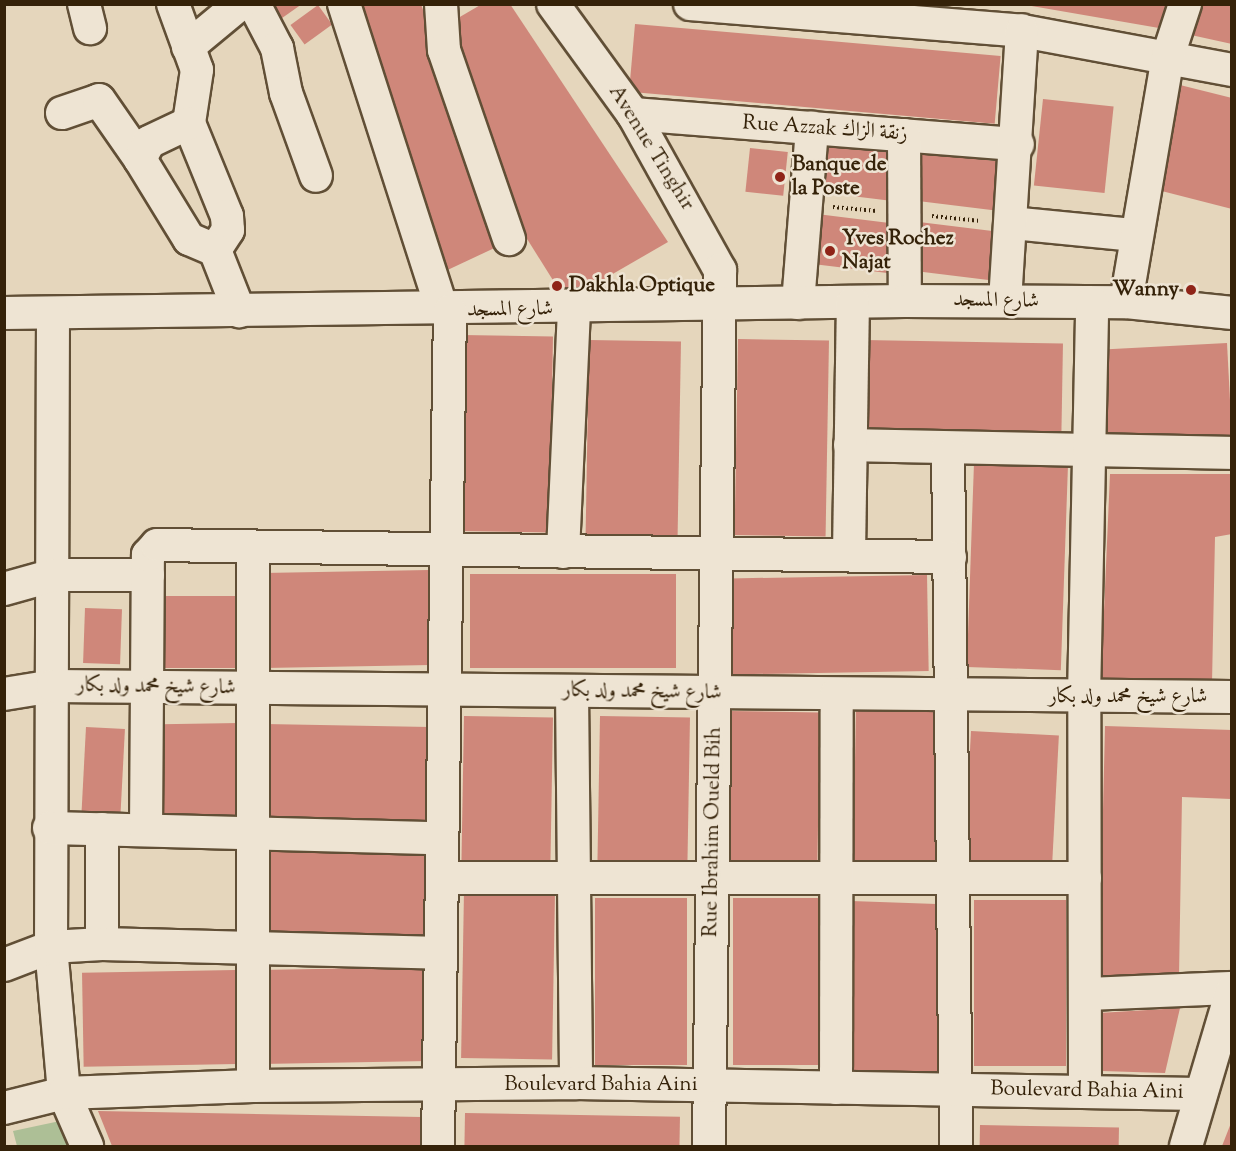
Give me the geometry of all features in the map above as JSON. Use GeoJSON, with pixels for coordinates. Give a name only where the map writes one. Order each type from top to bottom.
{"type":"FeatureCollection","features":[{"type":"Feature","properties":{"kind":"street"},"geometry":{"type":"LineString","coordinates":[[173,4],[199,85],[189,123],[227,216],[228,230],[215,250]]}},
{"type":"Feature","properties":{"kind":"street"},"geometry":{"type":"LineString","coordinates":[[188,46],[240,4]]}},
{"type":"Feature","properties":{"kind":"street"},"geometry":{"type":"LineString","coordinates":[[254,4],[277,48],[286,93],[316,177]]}},
{"type":"Feature","properties":{"kind":"street"},"geometry":{"type":"LineString","coordinates":[[344,4],[446,310],[446,550],[438,1146]]}},
{"type":"Feature","properties":{"kind":"street"},"geometry":{"type":"LineString","coordinates":[[441,4],[444,50],[510,239]]}},
{"type":"Feature","properties":{"kind":"street","name":"Avenue Tinghir"},"geometry":{"type":"LineString","coordinates":[[553,4],[633,114],[717,259],[720,302]]}},
{"type":"Feature","properties":{"kind":"street"},"geometry":{"type":"LineString","coordinates":[[690,4],[1009,21],[1232,70]]}},
{"type":"Feature","properties":{"kind":"street"},"geometry":{"type":"LineString","coordinates":[[1126,302],[1134,235],[1168,56],[1185,4]]}},
{"type":"Feature","properties":{"kind":"street"},"geometry":{"type":"LineString","coordinates":[[1005,301],[1018,144],[1009,21]]}},
{"type":"Feature","properties":{"kind":"street"},"geometry":{"type":"LineString","coordinates":[[62,113],[99,100],[140,159],[189,239],[215,250],[239,311]]}},
{"type":"Feature","properties":{"kind":"street","name":"Rue Azzak زنقة الزاك"},"geometry":{"type":"LineString","coordinates":[[633,114],[1018,144]]}},
{"type":"Feature","properties":{"kind":"street"},"geometry":{"type":"LineString","coordinates":[[140,159],[149,142],[189,123]]}},
{"type":"Feature","properties":{"kind":"street"},"geometry":{"type":"LineString","coordinates":[[798,303],[812,128]]}},
{"type":"Feature","properties":{"kind":"street"},"geometry":{"type":"LineString","coordinates":[[904,135],[905,301]]}},
{"type":"Feature","properties":{"kind":"street"},"geometry":{"type":"LineString","coordinates":[[1011,223],[1134,235]]}},
{"type":"Feature","properties":{"kind":"street","name":"شارع المسجد"},"geometry":{"type":"LineString","coordinates":[[4,313],[574,309],[720,302],[1005,301],[1126,302],[1232,313]]}},
{"type":"Feature","properties":{"kind":"street","name":"Rue Ibrahim Oueld Bih"},"geometry":{"type":"LineString","coordinates":[[709,1146],[720,302]]}},
{"type":"Feature","properties":{"kind":"street"},"geometry":{"type":"LineString","coordinates":[[849,554],[852,302]]}},
{"type":"Feature","properties":{"kind":"street"},"geometry":{"type":"LineString","coordinates":[[1085,1091],[1084,697],[1092,303]]}},
{"type":"Feature","properties":{"kind":"street"},"geometry":{"type":"LineString","coordinates":[[563,552],[574,309]]}},
{"type":"Feature","properties":{"kind":"street"},"geometry":{"type":"LineString","coordinates":[[53,314],[54,575],[49,828],[51,947],[64,1093],[87,1146]]}},
{"type":"Feature","properties":{"kind":"street"},"geometry":{"type":"LineString","coordinates":[[850,446],[1232,453]]}},
{"type":"Feature","properties":{"kind":"street"},"geometry":{"type":"LineString","coordinates":[[948,448],[956,1146]]}},
{"type":"Feature","properties":{"kind":"street"},"geometry":{"type":"LineString","coordinates":[[146,830],[148,555],[157,545],[950,557]]}},
{"type":"Feature","properties":{"kind":"street"},"geometry":{"type":"LineString","coordinates":[[253,547],[253,1086]]}},
{"type":"Feature","properties":{"kind":"street"},"geometry":{"type":"LineString","coordinates":[[4,589],[54,575],[148,575]]}},
{"type":"Feature","properties":{"kind":"street","name":"شارع شيخ محمد ولد بكار"},"geometry":{"type":"LineString","coordinates":[[4,694],[52,686],[1232,697]]}},
{"type":"Feature","properties":{"kind":"street"},"geometry":{"type":"LineString","coordinates":[[572,692],[572,878],[576,1083]]}},
{"type":"Feature","properties":{"kind":"street"},"geometry":{"type":"LineString","coordinates":[[836,1088],[837,694]]}},
{"type":"Feature","properties":{"kind":"street"},"geometry":{"type":"LineString","coordinates":[[49,828],[441,838]]}},
{"type":"Feature","properties":{"kind":"street"},"geometry":{"type":"LineString","coordinates":[[102,829],[102,944]]}},
{"type":"Feature","properties":{"kind":"street"},"geometry":{"type":"LineString","coordinates":[[442,878],[1085,878]]}},
{"type":"Feature","properties":{"kind":"street"},"geometry":{"type":"LineString","coordinates":[[4,965],[51,947],[102,944],[441,953]]}},
{"type":"Feature","properties":{"kind":"street"},"geometry":{"type":"LineString","coordinates":[[1086,994],[1232,989],[1199,1094],[1186,1146]]}},
{"type":"Feature","properties":{"kind":"street","name":"Boulevard Bahia Aini"},"geometry":{"type":"LineString","coordinates":[[4,1108],[64,1093],[253,1086],[576,1083],[1199,1094]]}},
{"type":"Feature","properties":{"kind":"green space"},"geometry":{"type":"Polygon","coordinates":[[[60,1121],[71,1146],[17,1146],[13,1131],[60,1121]]]}},
{"type":"Feature","properties":{"kind":"building"},"geometry":{"type":"Polygon","coordinates":[[[263,4],[302,4],[275,23],[263,4]]]}},
{"type":"Feature","properties":{"kind":"building"},"geometry":{"type":"Polygon","coordinates":[[[350,4],[421,4],[503,244],[439,274],[350,4]]]}},
{"type":"Feature","properties":{"kind":"building"},"geometry":{"type":"Polygon","coordinates":[[[482,4],[510,4],[668,242],[566,301],[492,183],[441,28],[482,4]]]}},
{"type":"Feature","properties":{"kind":"building"},"geometry":{"type":"Polygon","coordinates":[[[1020,4],[1168,4],[1159,28],[1020,4]]]}},
{"type":"Feature","properties":{"kind":"building"},"geometry":{"type":"Polygon","coordinates":[[[1202,4],[1232,4],[1232,44],[1191,35],[1202,4]]]}},
{"type":"Feature","properties":{"kind":"building"},"geometry":{"type":"Polygon","coordinates":[[[318,5],[332,24],[305,44],[290,25],[318,5]]]}},
{"type":"Feature","properties":{"kind":"building"},"geometry":{"type":"Polygon","coordinates":[[[635,24],[1001,56],[995,124],[629,92],[635,24]]]}},
{"type":"Feature","properties":{"kind":"building"},"geometry":{"type":"Polygon","coordinates":[[[1176,84],[1232,98],[1232,209],[1150,188],[1176,84]]]}},
{"type":"Feature","properties":{"kind":"building"},"geometry":{"type":"Polygon","coordinates":[[[1043,99],[1114,106],[1105,193],[1034,186],[1043,99]]]}},
{"type":"Feature","properties":{"kind":"building"},"geometry":{"type":"Polygon","coordinates":[[[823,143],[900,153],[894,201],[817,192],[823,143]]]}},
{"type":"Feature","properties":{"kind":"building"},"geometry":{"type":"Polygon","coordinates":[[[750,148],[788,152],[783,196],[745,192],[750,148]]]}},
{"type":"Feature","properties":{"kind":"building"},"geometry":{"type":"Polygon","coordinates":[[[922,152],[999,162],[993,210],[916,201],[922,152]]]}},
{"type":"Feature","properties":{"kind":"building"},"geometry":{"type":"Polygon","coordinates":[[[817,214],[893,223],[887,273],[811,264],[817,214]]]}},
{"type":"Feature","properties":{"kind":"building"},"geometry":{"type":"Polygon","coordinates":[[[919,222],[996,232],[990,280],[913,271],[919,222]]]}},
{"type":"Feature","properties":{"kind":"building"},"geometry":{"type":"Polygon","coordinates":[[[462,335],[553,337],[550,533],[459,531],[462,335]]]}},
{"type":"Feature","properties":{"kind":"building"},"geometry":{"type":"Polygon","coordinates":[[[738,339],[829,341],[826,537],[735,535],[738,339]]]}},
{"type":"Feature","properties":{"kind":"building"},"geometry":{"type":"Polygon","coordinates":[[[589,340],[681,342],[678,538],[586,536],[589,340]]]}},
{"type":"Feature","properties":{"kind":"building"},"geometry":{"type":"Polygon","coordinates":[[[864,340],[1063,343],[1061,437],[862,434],[864,340]]]}},
{"type":"Feature","properties":{"kind":"building"},"geometry":{"type":"Polygon","coordinates":[[[1227,343],[1232,447],[1109,453],[1103,349],[1227,343]]]}},
{"type":"Feature","properties":{"kind":"building"},"geometry":{"type":"Polygon","coordinates":[[[974,463],[1068,466],[1061,670],[967,667],[974,463]]]}},
{"type":"Feature","properties":{"kind":"building"},"geometry":{"type":"Polygon","coordinates":[[[1110,474],[1232,474],[1232,534],[1215,537],[1212,683],[1101,680],[1110,474]]]}},
{"type":"Feature","properties":{"kind":"building"},"geometry":{"type":"Polygon","coordinates":[[[429,570],[431,665],[265,668],[263,573],[429,570]]]}},
{"type":"Feature","properties":{"kind":"building"},"geometry":{"type":"Polygon","coordinates":[[[470,574],[676,574],[676,668],[470,668],[470,574]]]}},
{"type":"Feature","properties":{"kind":"building"},"geometry":{"type":"Polygon","coordinates":[[[927,575],[929,671],[732,674],[730,578],[927,575]]]}},
{"type":"Feature","properties":{"kind":"building"},"geometry":{"type":"Polygon","coordinates":[[[165,596],[243,596],[243,668],[165,668],[165,596]]]}},
{"type":"Feature","properties":{"kind":"building"},"geometry":{"type":"Polygon","coordinates":[[[85,608],[122,609],[120,664],[83,663],[85,608]]]}},
{"type":"Feature","properties":{"kind":"building"},"geometry":{"type":"Polygon","coordinates":[[[856,705],[945,707],[942,862],[853,860],[856,705]]]}},
{"type":"Feature","properties":{"kind":"building"},"geometry":{"type":"Polygon","coordinates":[[[730,711],[820,713],[817,867],[727,865],[730,711]]]}},
{"type":"Feature","properties":{"kind":"building"},"geometry":{"type":"Polygon","coordinates":[[[464,716],[553,718],[550,872],[461,870],[464,716]]]}},
{"type":"Feature","properties":{"kind":"building"},"geometry":{"type":"Polygon","coordinates":[[[600,716],[690,718],[687,871],[597,869],[600,716]]]}},
{"type":"Feature","properties":{"kind":"building"},"geometry":{"type":"Polygon","coordinates":[[[239,723],[241,827],[163,828],[161,724],[239,723]]]}},
{"type":"Feature","properties":{"kind":"building"},"geometry":{"type":"Polygon","coordinates":[[[265,724],[430,727],[428,825],[263,822],[265,724]]]}},
{"type":"Feature","properties":{"kind":"building"},"geometry":{"type":"Polygon","coordinates":[[[1105,726],[1232,730],[1231,799],[1182,797],[1179,977],[1099,978],[1105,726]]]}},
{"type":"Feature","properties":{"kind":"building"},"geometry":{"type":"Polygon","coordinates":[[[86,727],[125,729],[120,815],[81,813],[86,727]]]}},
{"type":"Feature","properties":{"kind":"building"},"geometry":{"type":"Polygon","coordinates":[[[971,731],[1059,736],[1052,864],[964,860],[971,731]]]}},
{"type":"Feature","properties":{"kind":"building"},"geometry":{"type":"Polygon","coordinates":[[[263,848],[426,851],[424,939],[261,936],[263,848]]]}},
{"type":"Feature","properties":{"kind":"building"},"geometry":{"type":"Polygon","coordinates":[[[464,891],[555,893],[552,1060],[461,1058],[464,891]]]}},
{"type":"Feature","properties":{"kind":"building"},"geometry":{"type":"Polygon","coordinates":[[[595,898],[687,898],[687,1065],[595,1065],[595,898]]]}},
{"type":"Feature","properties":{"kind":"building"},"geometry":{"type":"Polygon","coordinates":[[[733,898],[824,898],[824,1065],[733,1065],[733,898]]]}},
{"type":"Feature","properties":{"kind":"building"},"geometry":{"type":"Polygon","coordinates":[[[974,900],[1066,900],[1066,1066],[974,1066],[974,900]]]}},
{"type":"Feature","properties":{"kind":"building"},"geometry":{"type":"Polygon","coordinates":[[[851,901],[944,904],[938,1073],[845,1070],[851,901]]]}},
{"type":"Feature","properties":{"kind":"building"},"geometry":{"type":"Polygon","coordinates":[[[427,967],[429,1061],[262,1064],[260,970],[427,967]]]}},
{"type":"Feature","properties":{"kind":"building"},"geometry":{"type":"Polygon","coordinates":[[[235,970],[237,1064],[84,1067],[82,973],[235,970]]]}},
{"type":"Feature","properties":{"kind":"building"},"geometry":{"type":"Polygon","coordinates":[[[1180,1008],[1165,1073],[1102,1071],[1099,1013],[1180,1008]]]}},
{"type":"Feature","properties":{"kind":"building"},"geometry":{"type":"Polygon","coordinates":[[[98,1111],[422,1117],[422,1146],[112,1146],[98,1111]]]}},
{"type":"Feature","properties":{"kind":"building"},"geometry":{"type":"Polygon","coordinates":[[[465,1113],[680,1117],[679,1146],[464,1146],[465,1113]]]}},
{"type":"Feature","properties":{"kind":"building"},"geometry":{"type":"Polygon","coordinates":[[[1231,1123],[1232,1146],[1222,1146],[1231,1123]]]}},
{"type":"Feature","properties":{"kind":"building"},"geometry":{"type":"Polygon","coordinates":[[[980,1125],[1119,1127],[1119,1146],[980,1146],[980,1125]]]}},
{"type":"Feature","properties":{"kind":"place","name":"Banque de la Poste"},"geometry":{"type":"Point","coordinates":[780,177]}},
{"type":"Feature","properties":{"kind":"place","name":"Yves Rochez Najat"},"geometry":{"type":"Point","coordinates":[830,251]}},
{"type":"Feature","properties":{"kind":"place","name":"Dakhla Optique"},"geometry":{"type":"Point","coordinates":[557,286]}},
{"type":"Feature","properties":{"kind":"place","name":"Wanny"},"geometry":{"type":"Point","coordinates":[1191,290]}}]}
